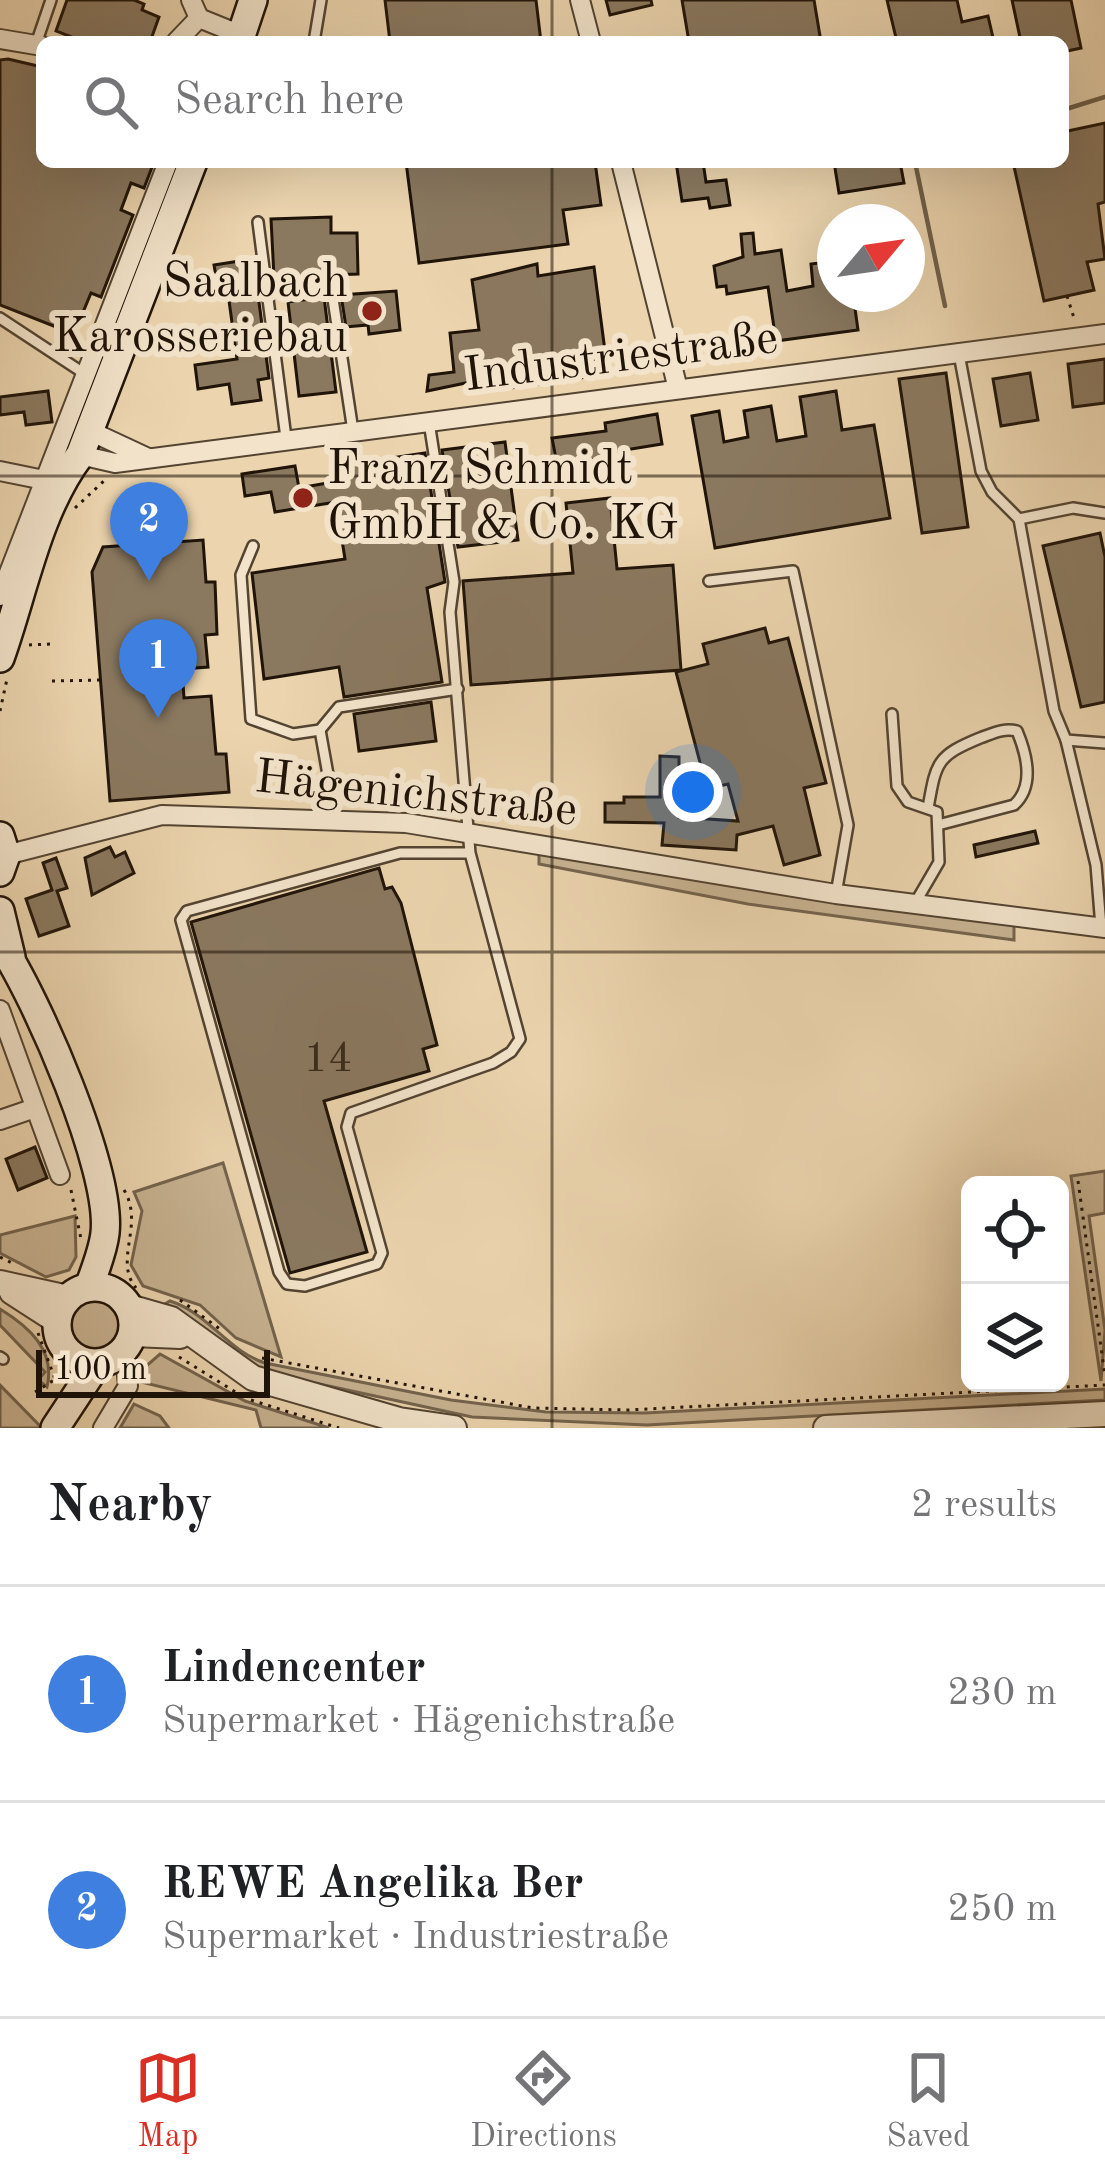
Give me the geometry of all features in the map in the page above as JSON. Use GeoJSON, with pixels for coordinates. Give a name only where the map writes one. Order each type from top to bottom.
{"type":"FeatureCollection","features":[{"type":"Feature","properties":{"kind":"main road"},"geometry":{"type":"LineString","coordinates":[[241,36],[254,0]]}},
{"type":"Feature","properties":{"kind":"main road"},"geometry":{"type":"LineString","coordinates":[[0,658],[10,601],[66,507],[85,443],[191,168]]}},
{"type":"Feature","properties":{"kind":"main road"},"geometry":{"type":"LineString","coordinates":[[0,911],[6,952],[84,1129],[106,1229],[103,1325],[58,1424]]}},
{"type":"Feature","properties":{"kind":"street"},"geometry":{"type":"LineString","coordinates":[[580,0],[589,36]]}},
{"type":"Feature","properties":{"kind":"street"},"geometry":{"type":"LineString","coordinates":[[179,36],[195,9],[237,36]]}},
{"type":"Feature","properties":{"kind":"street"},"geometry":{"type":"LineString","coordinates":[[0,39],[36,45]]}},
{"type":"Feature","properties":{"kind":"street"},"geometry":{"type":"LineString","coordinates":[[10,601],[44,480],[166,168]]}},
{"type":"Feature","properties":{"kind":"street"},"geometry":{"type":"LineString","coordinates":[[623,168],[679,389]]}},
{"type":"Feature","properties":{"kind":"street","name":"Industriestraße"},"geometry":{"type":"LineString","coordinates":[[85,443],[148,458],[1105,334]]}},
{"type":"Feature","properties":{"kind":"street"},"geometry":{"type":"LineString","coordinates":[[0,471],[44,480]]}},
{"type":"Feature","properties":{"kind":"street","name":"Hägenichstraße"},"geometry":{"type":"LineString","coordinates":[[2,854],[162,815],[336,819],[470,830],[836,894],[1103,928]]}},
{"type":"Feature","properties":{"kind":"street"},"geometry":{"type":"LineString","coordinates":[[0,1010],[60,1175]]}},
{"type":"Feature","properties":{"kind":"street"},"geometry":{"type":"LineString","coordinates":[[0,1120],[35,1108]]}},
{"type":"Feature","properties":{"kind":"street"},"geometry":{"type":"LineString","coordinates":[[0,1283],[103,1325],[194,1339],[236,1371],[274,1385],[399,1420],[454,1428]]}},
{"type":"Feature","properties":{"kind":"street"},"geometry":{"type":"LineString","coordinates":[[103,1325],[128,1386],[103,1428]]}},
{"type":"Feature","properties":{"kind":"street"},"geometry":{"type":"LineString","coordinates":[[826,1428],[1105,1414]]}},
{"type":"Feature","properties":{"kind":"lane"},"geometry":{"type":"LineString","coordinates":[[41,36],[51,0]]}},
{"type":"Feature","properties":{"kind":"lane"},"geometry":{"type":"LineString","coordinates":[[315,36],[321,0]]}},
{"type":"Feature","properties":{"kind":"lane"},"geometry":{"type":"LineString","coordinates":[[258,222],[286,438]]}},
{"type":"Feature","properties":{"kind":"lane"},"geometry":{"type":"LineString","coordinates":[[333,299],[353,430]]}},
{"type":"Feature","properties":{"kind":"lane"},"geometry":{"type":"LineString","coordinates":[[0,318],[88,376]]}},
{"type":"Feature","properties":{"kind":"lane"},"geometry":{"type":"LineString","coordinates":[[959,354],[982,471],[992,492],[1019,519],[1054,711],[1066,740],[1096,865],[1103,928]]}},
{"type":"Feature","properties":{"kind":"lane"},"geometry":{"type":"LineString","coordinates":[[429,422],[454,582],[450,613],[470,853],[520,1039],[512,1052],[493,1063],[351,1113],[347,1127],[382,1253],[377,1264],[304,1286],[287,1284],[272,1250],[181,920],[187,911],[400,853],[470,853]]}},
{"type":"Feature","properties":{"kind":"lane"},"geometry":{"type":"LineString","coordinates":[[1019,519],[1073,508],[1105,513]]}},
{"type":"Feature","properties":{"kind":"lane"},"geometry":{"type":"LineString","coordinates":[[253,546],[241,575],[251,719],[292,734],[320,730],[339,707],[458,689]]}},
{"type":"Feature","properties":{"kind":"lane"},"geometry":{"type":"LineString","coordinates":[[709,581],[793,571],[848,825],[836,894]]}},
{"type":"Feature","properties":{"kind":"lane"},"geometry":{"type":"LineString","coordinates":[[892,714],[897,786],[908,802],[937,812],[939,862],[914,904]]}},
{"type":"Feature","properties":{"kind":"lane"},"geometry":{"type":"LineString","coordinates":[[928,808],[935,768],[945,753],[1005,728],[1017,731],[1028,773],[1024,796],[1014,805],[938,825]]}},
{"type":"Feature","properties":{"kind":"lane"},"geometry":{"type":"LineString","coordinates":[[320,730],[336,819]]}},
{"type":"Feature","properties":{"kind":"lane"},"geometry":{"type":"LineString","coordinates":[[1066,740],[1105,743]]}},
{"type":"Feature","properties":{"kind":"path"},"geometry":{"type":"LineString","coordinates":[[1067,296],[1081,337]]}},
{"type":"Feature","properties":{"kind":"path"},"geometry":{"type":"LineString","coordinates":[[52,681],[100,680]]}},
{"type":"Feature","properties":{"kind":"path"},"geometry":{"type":"LineString","coordinates":[[60,1175],[80,1214],[82,1258]]}},
{"type":"Feature","properties":{"kind":"path"},"geometry":{"type":"LineString","coordinates":[[1078,1181],[1105,1376]]}},
{"type":"Feature","properties":{"kind":"path"},"geometry":{"type":"LineString","coordinates":[[169,1297],[198,1308],[223,1331]]}},
{"type":"Feature","properties":{"kind":"path"},"geometry":{"type":"LineString","coordinates":[[35,1392],[48,1388],[103,1325]]}},
{"type":"Feature","properties":{"kind":"path"},"geometry":{"type":"LineString","coordinates":[[249,1353],[432,1394],[533,1408],[628,1410],[1105,1385]]}},
{"type":"Feature","properties":{"kind":"shaded area"},"geometry":{"type":"Polygon","coordinates":[[[539,850],[733,886],[1014,923],[1014,940],[748,904],[539,864],[539,850]]]}},
{"type":"Feature","properties":{"kind":"shaded area"},"geometry":{"type":"Polygon","coordinates":[[[223,1163],[281,1357],[236,1338],[200,1305],[143,1286],[131,1265],[142,1211],[134,1192],[223,1163]]]}},
{"type":"Feature","properties":{"kind":"shaded area"},"geometry":{"type":"Polygon","coordinates":[[[1105,1171],[1105,1213],[1089,1216],[1105,1330],[1101,1381],[1071,1176],[1105,1171]]]}},
{"type":"Feature","properties":{"kind":"shaded area"},"geometry":{"type":"Polygon","coordinates":[[[75,1216],[76,1257],[69,1270],[46,1277],[0,1253],[0,1235],[75,1216]]]}},
{"type":"Feature","properties":{"kind":"shaded area"},"geometry":{"type":"Polygon","coordinates":[[[94,1296],[115,1305],[124,1326],[115,1347],[94,1356],[73,1347],[64,1326],[73,1305],[94,1296]]]}},
{"type":"Feature","properties":{"kind":"shaded area"},"geometry":{"type":"Polygon","coordinates":[[[170,1301],[183,1307],[265,1363],[451,1400],[546,1412],[645,1413],[1105,1389],[1105,1400],[647,1425],[472,1417],[264,1372],[160,1307],[170,1301]]]}},
{"type":"Feature","properties":{"kind":"shaded area"},"geometry":{"type":"Polygon","coordinates":[[[0,1309],[37,1340],[47,1362],[47,1387],[38,1380],[45,1372],[0,1325],[0,1309]]]}},
{"type":"Feature","properties":{"kind":"shaded area"},"geometry":{"type":"Polygon","coordinates":[[[160,1354],[245,1401],[329,1428],[261,1428],[256,1410],[141,1382],[137,1374],[160,1354]]]}},
{"type":"Feature","properties":{"kind":"shaded area"},"geometry":{"type":"Polygon","coordinates":[[[0,1385],[41,1427],[40,1428],[0,1428],[0,1385]]]}},
{"type":"Feature","properties":{"kind":"shaded area"},"geometry":{"type":"Polygon","coordinates":[[[134,1404],[160,1416],[169,1428],[120,1428],[134,1404]]]}},
{"type":"Feature","properties":{"kind":"building"},"geometry":{"type":"Polygon","coordinates":[[[67,0],[134,0],[144,4],[142,10],[159,17],[152,36],[69,36],[56,31],[67,0]]]}},
{"type":"Feature","properties":{"kind":"building"},"geometry":{"type":"Polygon","coordinates":[[[385,0],[536,0],[540,36],[389,36],[385,0]]]}},
{"type":"Feature","properties":{"kind":"building"},"geometry":{"type":"Polygon","coordinates":[[[606,0],[651,0],[652,5],[610,15],[606,0]]]}},
{"type":"Feature","properties":{"kind":"building"},"geometry":{"type":"Polygon","coordinates":[[[682,0],[814,0],[820,36],[688,36],[682,0]]]}},
{"type":"Feature","properties":{"kind":"building"},"geometry":{"type":"Polygon","coordinates":[[[887,0],[957,0],[962,22],[988,16],[993,36],[896,36],[887,0]]]}},
{"type":"Feature","properties":{"kind":"building"},"geometry":{"type":"Polygon","coordinates":[[[1012,0],[1071,0],[1081,48],[1069,51],[1069,36],[1020,36],[1012,0]]]}},
{"type":"Feature","properties":{"kind":"building"},"geometry":{"type":"Polygon","coordinates":[[[0,60],[36,66],[36,168],[152,168],[144,188],[131,183],[121,210],[133,215],[101,297],[91,293],[74,334],[0,305],[0,60]]]}},
{"type":"Feature","properties":{"kind":"building"},"geometry":{"type":"Polygon","coordinates":[[[1105,123],[1105,202],[1098,204],[1105,259],[1087,262],[1094,290],[1044,301],[1014,168],[1069,168],[1069,131],[1105,123]]]}},
{"type":"Feature","properties":{"kind":"building"},"geometry":{"type":"Polygon","coordinates":[[[407,168],[596,168],[601,205],[563,210],[568,244],[419,263],[407,168]]]}},
{"type":"Feature","properties":{"kind":"building"},"geometry":{"type":"Polygon","coordinates":[[[677,168],[704,168],[706,182],[726,180],[730,205],[710,208],[708,198],[682,201],[677,168]]]}},
{"type":"Feature","properties":{"kind":"building"},"geometry":{"type":"Polygon","coordinates":[[[835,168],[901,168],[904,183],[839,193],[835,168]]]}},
{"type":"Feature","properties":{"kind":"building"},"geometry":{"type":"Polygon","coordinates":[[[331,217],[331,233],[357,233],[358,274],[274,277],[271,219],[331,217]]]}},
{"type":"Feature","properties":{"kind":"building"},"geometry":{"type":"Polygon","coordinates":[[[753,233],[755,254],[781,250],[787,291],[813,286],[811,264],[817,263],[817,312],[856,312],[858,330],[776,341],[768,287],[727,294],[726,286],[717,287],[714,266],[743,257],[741,234],[753,233]]]}},
{"type":"Feature","properties":{"kind":"building"},"geometry":{"type":"Polygon","coordinates":[[[246,260],[250,288],[257,287],[269,378],[258,380],[261,400],[232,404],[229,384],[198,389],[195,365],[237,359],[227,286],[218,288],[214,265],[246,260]]]}},
{"type":"Feature","properties":{"kind":"building"},"geometry":{"type":"Polygon","coordinates":[[[537,264],[538,276],[594,267],[608,374],[510,388],[507,365],[479,368],[480,380],[427,391],[429,375],[454,372],[450,333],[479,330],[472,280],[537,264]]]}},
{"type":"Feature","properties":{"kind":"building","name":"Saalbach Karosseriebau"},"geometry":{"type":"Polygon","coordinates":[[[396,291],[400,330],[369,334],[368,325],[346,327],[341,295],[396,291]]]}},
{"type":"Feature","properties":{"kind":"building"},"geometry":{"type":"Polygon","coordinates":[[[324,297],[336,392],[299,396],[288,302],[324,297]]]}},
{"type":"Feature","properties":{"kind":"building"},"geometry":{"type":"Polygon","coordinates":[[[1105,359],[1105,403],[1073,407],[1068,364],[1105,359]]]}},
{"type":"Feature","properties":{"kind":"building"},"geometry":{"type":"Polygon","coordinates":[[[946,373],[968,527],[922,533],[899,379],[946,373]]]}},
{"type":"Feature","properties":{"kind":"building"},"geometry":{"type":"Polygon","coordinates":[[[1030,373],[1038,420],[1001,426],[993,379],[1030,373]]]}},
{"type":"Feature","properties":{"kind":"building"},"geometry":{"type":"Polygon","coordinates":[[[48,391],[52,422],[26,425],[24,412],[0,415],[0,397],[48,391]]]}},
{"type":"Feature","properties":{"kind":"building"},"geometry":{"type":"Polygon","coordinates":[[[836,391],[842,430],[874,425],[890,518],[715,548],[692,416],[719,411],[724,442],[748,437],[744,411],[771,406],[777,441],[806,436],[800,397],[836,391]]]}},
{"type":"Feature","properties":{"kind":"building"},"geometry":{"type":"Polygon","coordinates":[[[657,414],[662,444],[625,450],[627,462],[612,465],[610,455],[558,469],[552,438],[606,431],[605,423],[657,414]]]}},
{"type":"Feature","properties":{"kind":"building"},"geometry":{"type":"Polygon","coordinates":[[[505,442],[518,540],[458,547],[442,450],[505,442]]]}},
{"type":"Feature","properties":{"kind":"building"},"geometry":{"type":"Polygon","coordinates":[[[425,453],[445,582],[427,588],[442,682],[344,697],[339,667],[264,679],[252,573],[345,559],[336,502],[275,512],[271,492],[245,496],[242,474],[295,466],[299,488],[333,482],[331,467],[425,453]]]}},
{"type":"Feature","properties":{"kind":"building"},"geometry":{"type":"Polygon","coordinates":[[[610,498],[617,569],[673,565],[681,670],[471,685],[463,581],[573,573],[566,503],[610,498]]]}},
{"type":"Feature","properties":{"kind":"building"},"geometry":{"type":"Polygon","coordinates":[[[1100,533],[1105,557],[1105,702],[1081,707],[1043,546],[1100,533]]]}},
{"type":"Feature","properties":{"kind":"building"},"geometry":{"type":"Polygon","coordinates":[[[203,540],[206,582],[215,582],[217,634],[205,635],[208,667],[182,669],[184,698],[211,696],[216,754],[226,754],[229,792],[110,801],[92,572],[103,547],[203,540]]]}},
{"type":"Feature","properties":{"kind":"building"},"geometry":{"type":"Polygon","coordinates":[[[765,628],[769,643],[788,638],[826,783],[804,788],[820,855],[784,865],[773,826],[737,835],[736,850],[662,845],[664,823],[605,822],[605,803],[624,803],[624,797],[660,797],[660,756],[679,757],[679,817],[738,821],[728,784],[707,789],[676,672],[708,664],[703,644],[765,628]]]}},
{"type":"Feature","properties":{"kind":"building"},"geometry":{"type":"Polygon","coordinates":[[[431,702],[436,741],[359,751],[354,714],[431,702]]]}},
{"type":"Feature","properties":{"kind":"building"},"geometry":{"type":"Polygon","coordinates":[[[1035,831],[1038,843],[976,857],[974,845],[1035,831]]]}},
{"type":"Feature","properties":{"kind":"building"},"geometry":{"type":"Polygon","coordinates":[[[110,847],[115,857],[125,852],[134,873],[92,895],[85,858],[110,847]]]}},
{"type":"Feature","properties":{"kind":"building"},"geometry":{"type":"Polygon","coordinates":[[[56,858],[67,888],[57,891],[69,926],[39,936],[26,899],[52,890],[43,863],[56,858]]]}},
{"type":"Feature","properties":{"kind":"building"},"geometry":{"type":"Polygon","coordinates":[[[379,868],[385,889],[392,887],[401,903],[437,1045],[423,1049],[429,1071],[324,1101],[367,1252],[290,1273],[191,922],[379,868]]]}},
{"type":"Feature","properties":{"kind":"building"},"geometry":{"type":"Polygon","coordinates":[[[35,1147],[47,1178],[18,1190],[6,1159],[35,1147]]]}},
{"type":"Feature","properties":{"kind":"waterway"},"geometry":{"type":"LineString","coordinates":[[1069,108],[1105,97]]}},
{"type":"Feature","properties":{"kind":"waterway"},"geometry":{"type":"LineString","coordinates":[[916,168],[945,306]]}},
{"type":"Feature","properties":{"kind":"place","name":"Saalbach Karosseriebau"},"geometry":{"type":"Point","coordinates":[372,311]}},
{"type":"Feature","properties":{"kind":"place","name":"Franz Schmidt GmbH & Co. KG"},"geometry":{"type":"Point","coordinates":[303,498]}},
{"type":"Feature","properties":{"kind":"place","name":"REWE Angelika Ber"},"geometry":{"type":"Point","coordinates":[149,581]}},
{"type":"Feature","properties":{"kind":"place","name":"Lindencenter"},"geometry":{"type":"Point","coordinates":[158,718]}}]}
